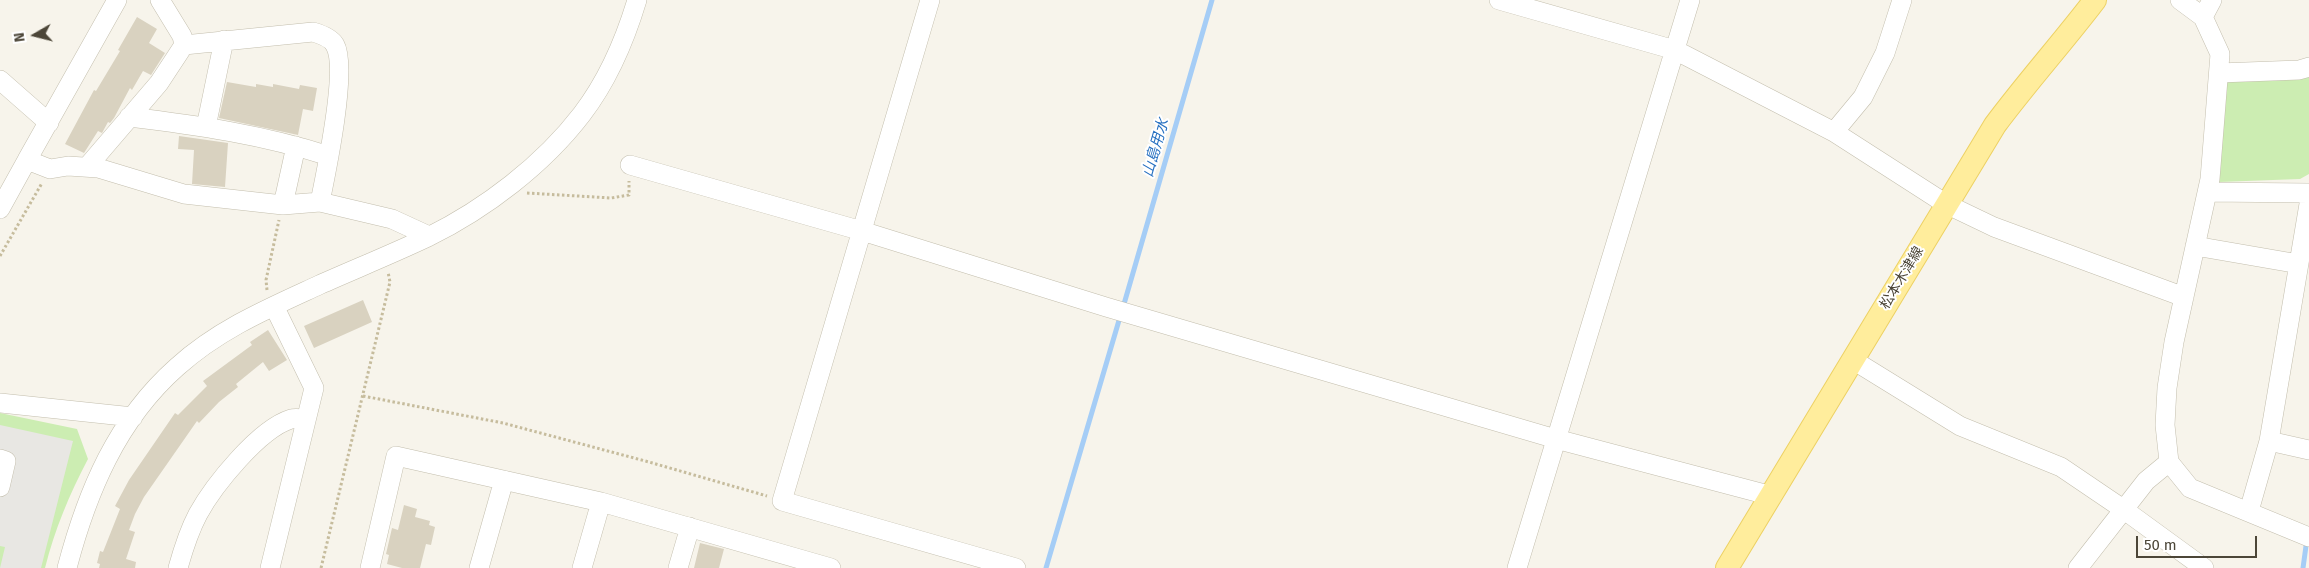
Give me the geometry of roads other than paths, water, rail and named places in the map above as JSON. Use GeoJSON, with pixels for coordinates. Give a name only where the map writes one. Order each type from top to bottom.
{"type":"FeatureCollection","features":[{"type":"Feature","properties":{"kind":"main road","name":"松本木津線"},"geometry":{"type":"LineString","coordinates":[[1727,568],[1995,124],[2030,78],[2063,42],[2095,0]]}},
{"type":"Feature","properties":{"kind":"street"},"geometry":{"type":"LineString","coordinates":[[0,209],[117,0]]}},
{"type":"Feature","properties":{"kind":"street"},"geometry":{"type":"LineString","coordinates":[[87,167],[159,83],[184,46],[182,36],[160,0]]}},
{"type":"Feature","properties":{"kind":"street"},"geometry":{"type":"LineString","coordinates":[[67,568],[92,486],[112,448],[157,387],[176,367],[230,327],[429,236],[502,191],[550,150],[582,114],[618,54],[637,0]]}},
{"type":"Feature","properties":{"kind":"street"},"geometry":{"type":"LineString","coordinates":[[930,0],[782,501],[1016,568]]}},
{"type":"Feature","properties":{"kind":"street"},"geometry":{"type":"LineString","coordinates":[[1499,0],[1675,50],[1834,132],[1946,204],[1994,227],[2184,297]]}},
{"type":"Feature","properties":{"kind":"street"},"geometry":{"type":"LineString","coordinates":[[1518,568],[1690,0]]}},
{"type":"Feature","properties":{"kind":"street"},"geometry":{"type":"LineString","coordinates":[[1834,132],[1863,98],[1885,53],[1902,0]]}},
{"type":"Feature","properties":{"kind":"street"},"geometry":{"type":"LineString","coordinates":[[2180,0],[2202,17],[2220,54],[2210,179],[2174,342],[2167,388],[2165,425],[2169,462],[2190,488],[2305,535]]}},
{"type":"Feature","properties":{"kind":"street"},"geometry":{"type":"LineString","coordinates":[[2202,17],[2212,0]]}},
{"type":"Feature","properties":{"kind":"street"},"geometry":{"type":"LineString","coordinates":[[184,46],[224,40],[313,32],[324,36],[335,45],[341,69],[329,156],[320,202]]}},
{"type":"Feature","properties":{"kind":"street"},"geometry":{"type":"LineString","coordinates":[[206,127],[224,40]]}},
{"type":"Feature","properties":{"kind":"street"},"geometry":{"type":"LineString","coordinates":[[2219,73],[2299,70],[2309,67]]}},
{"type":"Feature","properties":{"kind":"street"},"geometry":{"type":"LineString","coordinates":[[0,80],[49,123]]}},
{"type":"Feature","properties":{"kind":"street"},"geometry":{"type":"LineString","coordinates":[[129,118],[206,127],[296,146],[329,156]]}},
{"type":"Feature","properties":{"kind":"street"},"geometry":{"type":"LineString","coordinates":[[283,205],[296,146]]}},
{"type":"Feature","properties":{"kind":"street"},"geometry":{"type":"LineString","coordinates":[[27,160],[50,169],[68,166],[87,167],[184,194],[283,205],[320,202],[392,219],[429,236]]}},
{"type":"Feature","properties":{"kind":"street"},"geometry":{"type":"LineString","coordinates":[[630,166],[862,231],[1106,308],[1556,439],[1772,496]]}},
{"type":"Feature","properties":{"kind":"street"},"geometry":{"type":"LineString","coordinates":[[2207,192],[2309,192]]}},
{"type":"Feature","properties":{"kind":"street"},"geometry":{"type":"LineString","coordinates":[[2249,511],[2269,440],[2309,204]]}},
{"type":"Feature","properties":{"kind":"street"},"geometry":{"type":"LineString","coordinates":[[2195,246],[2299,264]]}},
{"type":"Feature","properties":{"kind":"street"},"geometry":{"type":"LineString","coordinates":[[270,568],[314,388],[274,306]]}},
{"type":"Feature","properties":{"kind":"street"},"geometry":{"type":"LineString","coordinates":[[1853,360],[1960,426],[2061,467],[2204,568]]}},
{"type":"Feature","properties":{"kind":"street"},"geometry":{"type":"LineString","coordinates":[[0,403],[133,418]]}},
{"type":"Feature","properties":{"kind":"street"},"geometry":{"type":"LineString","coordinates":[[178,568],[198,515],[218,483],[247,451],[266,435],[292,418],[306,419]]}},
{"type":"Feature","properties":{"kind":"street"},"geometry":{"type":"LineString","coordinates":[[2269,440],[2309,450]]}},
{"type":"Feature","properties":{"kind":"street"},"geometry":{"type":"LineString","coordinates":[[370,568],[396,456],[601,502],[831,568]]}},
{"type":"Feature","properties":{"kind":"street"},"geometry":{"type":"LineString","coordinates":[[0,459],[6,460],[0,487]]}},
{"type":"Feature","properties":{"kind":"street"},"geometry":{"type":"LineString","coordinates":[[2078,568],[2146,481],[2169,462]]}},
{"type":"Feature","properties":{"kind":"street"},"geometry":{"type":"LineString","coordinates":[[479,568],[504,480]]}},
{"type":"Feature","properties":{"kind":"street"},"geometry":{"type":"LineString","coordinates":[[582,568],[601,502]]}},
{"type":"Feature","properties":{"kind":"street"},"geometry":{"type":"LineString","coordinates":[[678,568],[690,527]]}},
{"type":"Feature","properties":{"kind":"waterway","name":"山島用水"},"geometry":{"type":"LineString","coordinates":[[1124,304],[1212,0]]}},
{"type":"Feature","properties":{"kind":"waterway","name":"山島用水"},"geometry":{"type":"LineString","coordinates":[[1046,568],[1120,317]]}},
{"type":"Feature","properties":{"kind":"waterway"},"geometry":{"type":"LineString","coordinates":[[2303,568],[2306,546],[2309,542]]}}]}
